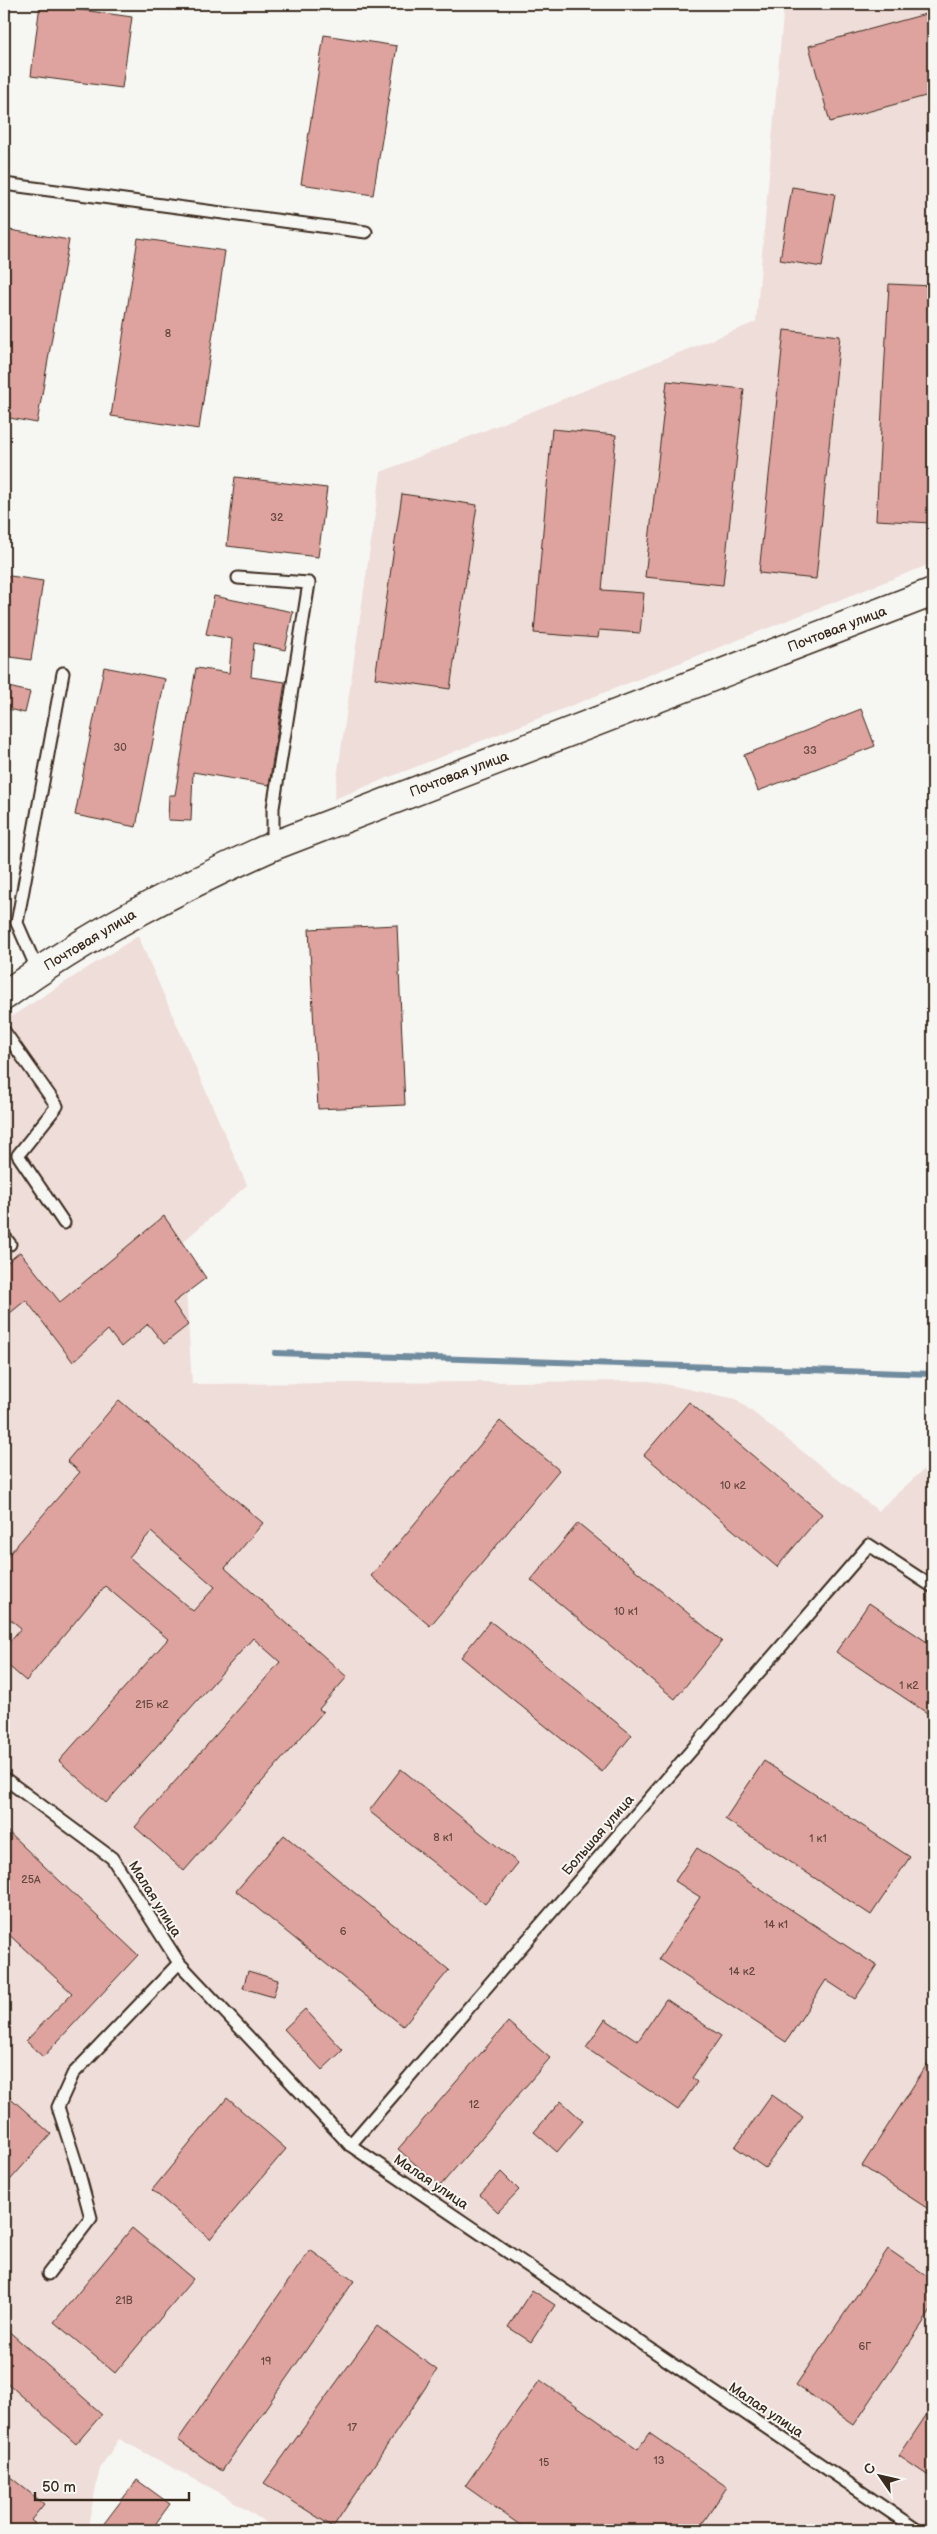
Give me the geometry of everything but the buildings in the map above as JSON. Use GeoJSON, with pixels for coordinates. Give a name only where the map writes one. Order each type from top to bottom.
{"type":"FeatureCollection","features":[{"type":"Feature","properties":{"kind":"street","name":"Почтовая улица"},"geometry":{"type":"LineString","coordinates":[[4,996],[38,971],[112,925],[197,880],[273,846],[933,592]]}},
{"type":"Feature","properties":{"kind":"lane"},"geometry":{"type":"LineString","coordinates":[[4,184],[366,232]]}},
{"type":"Feature","properties":{"kind":"lane"},"geometry":{"type":"LineString","coordinates":[[238,578],[309,583],[273,808],[273,846]]}},
{"type":"Feature","properties":{"kind":"lane"},"geometry":{"type":"LineString","coordinates":[[38,971],[17,923],[63,673]]}},
{"type":"Feature","properties":{"kind":"lane"},"geometry":{"type":"LineString","coordinates":[[4,1031],[57,1106],[18,1155],[64,1223]]}},
{"type":"Feature","properties":{"kind":"lane","name":"Большая улица"},"geometry":{"type":"LineString","coordinates":[[350,2146],[869,1545],[933,1587]]}},
{"type":"Feature","properties":{"kind":"lane","name":"Малая улица"},"geometry":{"type":"LineString","coordinates":[[4,1778],[112,1858],[179,1963],[350,2146],[917,2530]]}},
{"type":"Feature","properties":{"kind":"lane"},"geometry":{"type":"LineString","coordinates":[[48,2274],[91,2218],[58,2107],[73,2074],[179,1963]]}},
{"type":"Feature","properties":{"kind":"shaded area"},"geometry":{"type":"Polygon","coordinates":[[[784,4],[933,4],[933,563],[334,799],[381,472],[756,322],[784,4]]]}},
{"type":"Feature","properties":{"kind":"shaded area"},"geometry":{"type":"Polygon","coordinates":[[[138,936],[247,1185],[183,1242],[192,1384],[649,1381],[736,1399],[878,1511],[933,1461],[933,2530],[277,2530],[224,2495],[119,2439],[100,2468],[87,2530],[4,2530],[4,1021],[138,936]]]}},
{"type":"Feature","properties":{"kind":"waterway"},"geometry":{"type":"LineString","coordinates":[[275,1353],[933,1374]]}}]}
